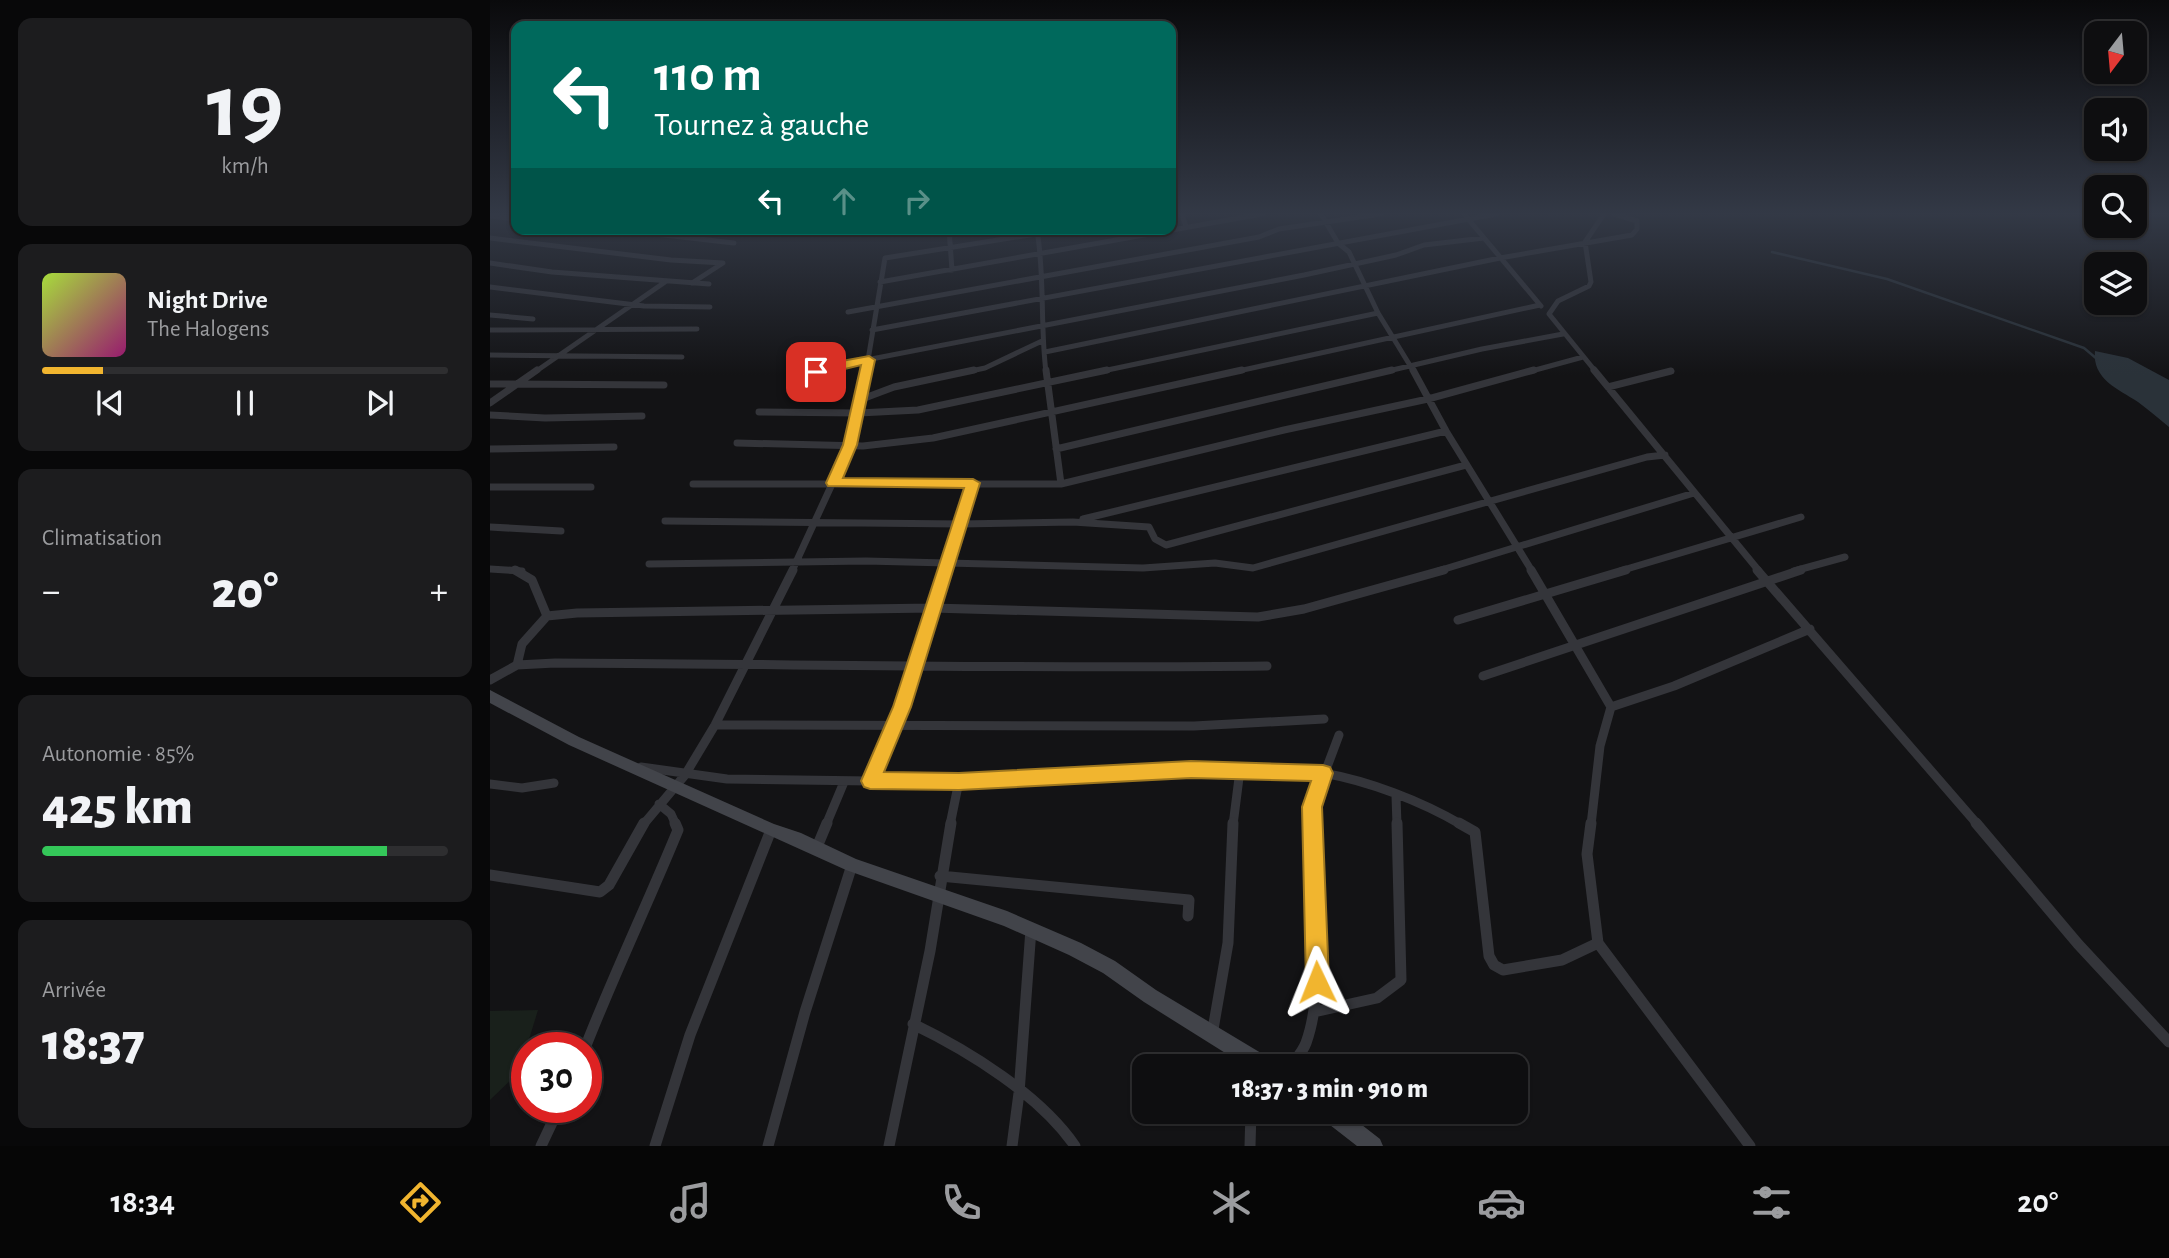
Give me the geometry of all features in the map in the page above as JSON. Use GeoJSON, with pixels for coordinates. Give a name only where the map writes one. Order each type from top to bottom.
{"type":"FeatureCollection","features":[{"type":"Feature","properties":{"kind":"street"},"geometry":{"type":"LineString","coordinates":[[531,267],[664,282],[709,284]]}},
{"type":"Feature","properties":{"kind":"street"},"geometry":{"type":"LineString","coordinates":[[692,284],[716,267]]}},
{"type":"Feature","properties":{"kind":"street"},"geometry":{"type":"LineString","coordinates":[[490,875],[529,880],[581,892],[600,892],[609,885],[643,824],[680,781],[715,724],[797,561],[850,445],[852,427],[862,399],[883,267]]}},
{"type":"Feature","properties":{"kind":"street"},"geometry":{"type":"LineString","coordinates":[[880,282],[965,267]]}},
{"type":"Feature","properties":{"kind":"street"},"geometry":{"type":"LineString","coordinates":[[1040,267],[1042,341],[1061,484]]}},
{"type":"Feature","properties":{"kind":"street"},"geometry":{"type":"LineString","coordinates":[[848,312],[1091,267]]}},
{"type":"Feature","properties":{"kind":"street"},"geometry":{"type":"LineString","coordinates":[[872,330],[1210,267]]}},
{"type":"Feature","properties":{"kind":"street"},"geometry":{"type":"LineString","coordinates":[[792,382],[806,380],[819,369],[1335,267]]}},
{"type":"Feature","properties":{"kind":"street"},"geometry":{"type":"LineString","coordinates":[[1354,267],[1446,431],[1492,503],[1611,707],[1600,746],[1587,854],[1598,943],[1750,1146]]}},
{"type":"Feature","properties":{"kind":"street"},"geometry":{"type":"LineString","coordinates":[[1045,352],[1455,267]]}},
{"type":"Feature","properties":{"kind":"street"},"geometry":{"type":"LineString","coordinates":[[1508,267],[1665,455],[1731,539],[2078,944],[2169,1042]]}},
{"type":"Feature","properties":{"kind":"street"},"geometry":{"type":"LineString","coordinates":[[1549,314],[1558,301],[1589,286],[1589,267]]}},
{"type":"Feature","properties":{"kind":"street"},"geometry":{"type":"LineString","coordinates":[[490,403],[664,282]]}},
{"type":"Feature","properties":{"kind":"street"},"geometry":{"type":"LineString","coordinates":[[490,287],[631,304],[710,307]]}},
{"type":"Feature","properties":{"kind":"street"},"geometry":{"type":"LineString","coordinates":[[737,443],[879,445],[933,438],[1540,304]]}},
{"type":"Feature","properties":{"kind":"street"},"geometry":{"type":"LineString","coordinates":[[759,412],[859,413],[918,410],[1378,313]]}},
{"type":"Feature","properties":{"kind":"street"},"geometry":{"type":"LineString","coordinates":[[490,315],[533,319]]}},
{"type":"Feature","properties":{"kind":"street"},"geometry":{"type":"LineString","coordinates":[[490,330],[697,329]]}},
{"type":"Feature","properties":{"kind":"street"},"geometry":{"type":"LineString","coordinates":[[1056,449],[1410,365],[1563,334]]}},
{"type":"Feature","properties":{"kind":"street"},"geometry":{"type":"LineString","coordinates":[[862,399],[894,387],[985,368],[1042,341]]}},
{"type":"Feature","properties":{"kind":"street"},"geometry":{"type":"LineString","coordinates":[[490,355],[682,357]]}},
{"type":"Feature","properties":{"kind":"street"},"geometry":{"type":"LineString","coordinates":[[693,484],[1061,484],[1284,430],[1428,399],[1583,357]]}},
{"type":"Feature","properties":{"kind":"street"},"geometry":{"type":"LineString","coordinates":[[1608,387],[1671,371]]}},
{"type":"Feature","properties":{"kind":"street"},"geometry":{"type":"LineString","coordinates":[[490,384],[664,385]]}},
{"type":"Feature","properties":{"kind":"street"},"geometry":{"type":"LineString","coordinates":[[490,415],[545,418],[642,416]]}},
{"type":"Feature","properties":{"kind":"street"},"geometry":{"type":"LineString","coordinates":[[1073,522],[1446,431]]}},
{"type":"Feature","properties":{"kind":"street"},"geometry":{"type":"LineString","coordinates":[[490,449],[614,447]]}},
{"type":"Feature","properties":{"kind":"street"},"geometry":{"type":"LineString","coordinates":[[649,564],[797,561],[1143,568],[1215,564],[1253,568],[1492,503],[1647,457],[1665,455]]}},
{"type":"Feature","properties":{"kind":"street"},"geometry":{"type":"LineString","coordinates":[[665,522],[1073,522],[1149,527],[1160,544],[1174,545],[1466,465]]}},
{"type":"Feature","properties":{"kind":"street"},"geometry":{"type":"LineString","coordinates":[[870,781],[896,724],[973,483]]}},
{"type":"Feature","properties":{"kind":"street"},"geometry":{"type":"LineString","coordinates":[[490,487],[592,486]]}},
{"type":"Feature","properties":{"kind":"street"},"geometry":{"type":"LineString","coordinates":[[517,665],[522,643],[547,616],[577,613],[932,608],[1258,617],[1340,601],[1694,493]]}},
{"type":"Feature","properties":{"kind":"street"},"geometry":{"type":"LineString","coordinates":[[1458,620],[1801,517]]}},
{"type":"Feature","properties":{"kind":"street"},"geometry":{"type":"LineString","coordinates":[[490,527],[561,531]]}},
{"type":"Feature","properties":{"kind":"street"},"geometry":{"type":"LineString","coordinates":[[1483,676],[1675,613],[1767,579],[1845,557]]}},
{"type":"Feature","properties":{"kind":"street"},"geometry":{"type":"LineString","coordinates":[[490,578],[494,570],[515,569],[529,575],[547,616]]}},
{"type":"Feature","properties":{"kind":"street"},"geometry":{"type":"LineString","coordinates":[[1611,707],[1674,686],[1810,629]]}},
{"type":"Feature","properties":{"kind":"street"},"geometry":{"type":"LineString","coordinates":[[490,680],[517,665],[915,665],[1053,669],[1267,666]]}},
{"type":"Feature","properties":{"kind":"street"},"geometry":{"type":"LineString","coordinates":[[490,696],[574,741],[625,764],[680,781],[771,830],[817,847],[852,865],[1031,929],[1109,967],[1242,1054]]}},
{"type":"Feature","properties":{"kind":"street"},"geometry":{"type":"LineString","coordinates":[[715,724],[1182,726],[1324,719]]}},
{"type":"Feature","properties":{"kind":"street"},"geometry":{"type":"LineString","coordinates":[[1299,1054],[1305,1046],[1314,1012],[1317,982],[1312,807],[1339,735]]}},
{"type":"Feature","properties":{"kind":"street"},"geometry":{"type":"LineString","coordinates":[[680,781],[959,781],[1177,770],[1323,773],[1445,815],[1475,832],[1489,956],[1494,965],[1503,970],[1562,960],[1598,943]]}},
{"type":"Feature","properties":{"kind":"street"},"geometry":{"type":"LineString","coordinates":[[1212,1035],[1228,943],[1230,846],[1240,770]]}},
{"type":"Feature","properties":{"kind":"street"},"geometry":{"type":"LineString","coordinates":[[889,1146],[930,951],[940,876],[959,781]]}},
{"type":"Feature","properties":{"kind":"street"},"geometry":{"type":"LineString","coordinates":[[491,785],[522,788],[554,782]]}},
{"type":"Feature","properties":{"kind":"street"},"geometry":{"type":"LineString","coordinates":[[817,847],[844,782]]}},
{"type":"Feature","properties":{"kind":"street"},"geometry":{"type":"LineString","coordinates":[[1314,1012],[1377,998],[1401,980],[1396,796]]}},
{"type":"Feature","properties":{"kind":"street"},"geometry":{"type":"LineString","coordinates":[[591,1032],[622,955],[653,891],[678,830],[671,814],[659,804]]}},
{"type":"Feature","properties":{"kind":"street"},"geometry":{"type":"LineString","coordinates":[[655,1146],[711,978],[771,830]]}},
{"type":"Feature","properties":{"kind":"street"},"geometry":{"type":"LineString","coordinates":[[768,1146],[805,1012],[852,865]]}},
{"type":"Feature","properties":{"kind":"street"},"geometry":{"type":"LineString","coordinates":[[940,876],[1189,900],[1188,916]]}},
{"type":"Feature","properties":{"kind":"street"},"geometry":{"type":"LineString","coordinates":[[1012,1146],[1019,1093],[1031,929]]}},
{"type":"Feature","properties":{"kind":"street"},"geometry":{"type":"LineString","coordinates":[[913,1024],[931,1031],[976,1059],[1051,1116],[1071,1136],[1075,1146]]}},
{"type":"Feature","properties":{"kind":"street"},"geometry":{"type":"LineString","coordinates":[[541,1146],[552,1123]]}},
{"type":"Feature","properties":{"kind":"street"},"geometry":{"type":"LineString","coordinates":[[1250,1146],[1251,1124]]}},
{"type":"Feature","properties":{"kind":"street"},"geometry":{"type":"LineString","coordinates":[[1345,1124],[1373,1146]]}},
{"type":"Feature","properties":{"kind":"shaded area"},"geometry":{"type":"Polygon","coordinates":[[[2095,351],[2128,358],[2169,380],[2169,427],[2102,376],[2095,361],[2095,351]]]}},
{"type":"Feature","properties":{"kind":"shaded area"},"geometry":{"type":"Polygon","coordinates":[[[538,1010],[531,1032],[511,1032],[511,1080],[490,1100],[490,1011],[538,1010]]]}},
{"type":"Feature","properties":{"kind":"waterway"},"geometry":{"type":"LineString","coordinates":[[1838,267],[1887,279],[2084,348],[2097,359]]}},
{"type":"Feature","properties":{"kind":"route"},"geometry":{"type":"LineString","coordinates":[[816,372],[819,369],[869,360],[850,445],[833,483],[973,483],[902,707],[870,781],[909,783],[1191,769],[1323,773],[1312,807],[1317,982]]}}]}
